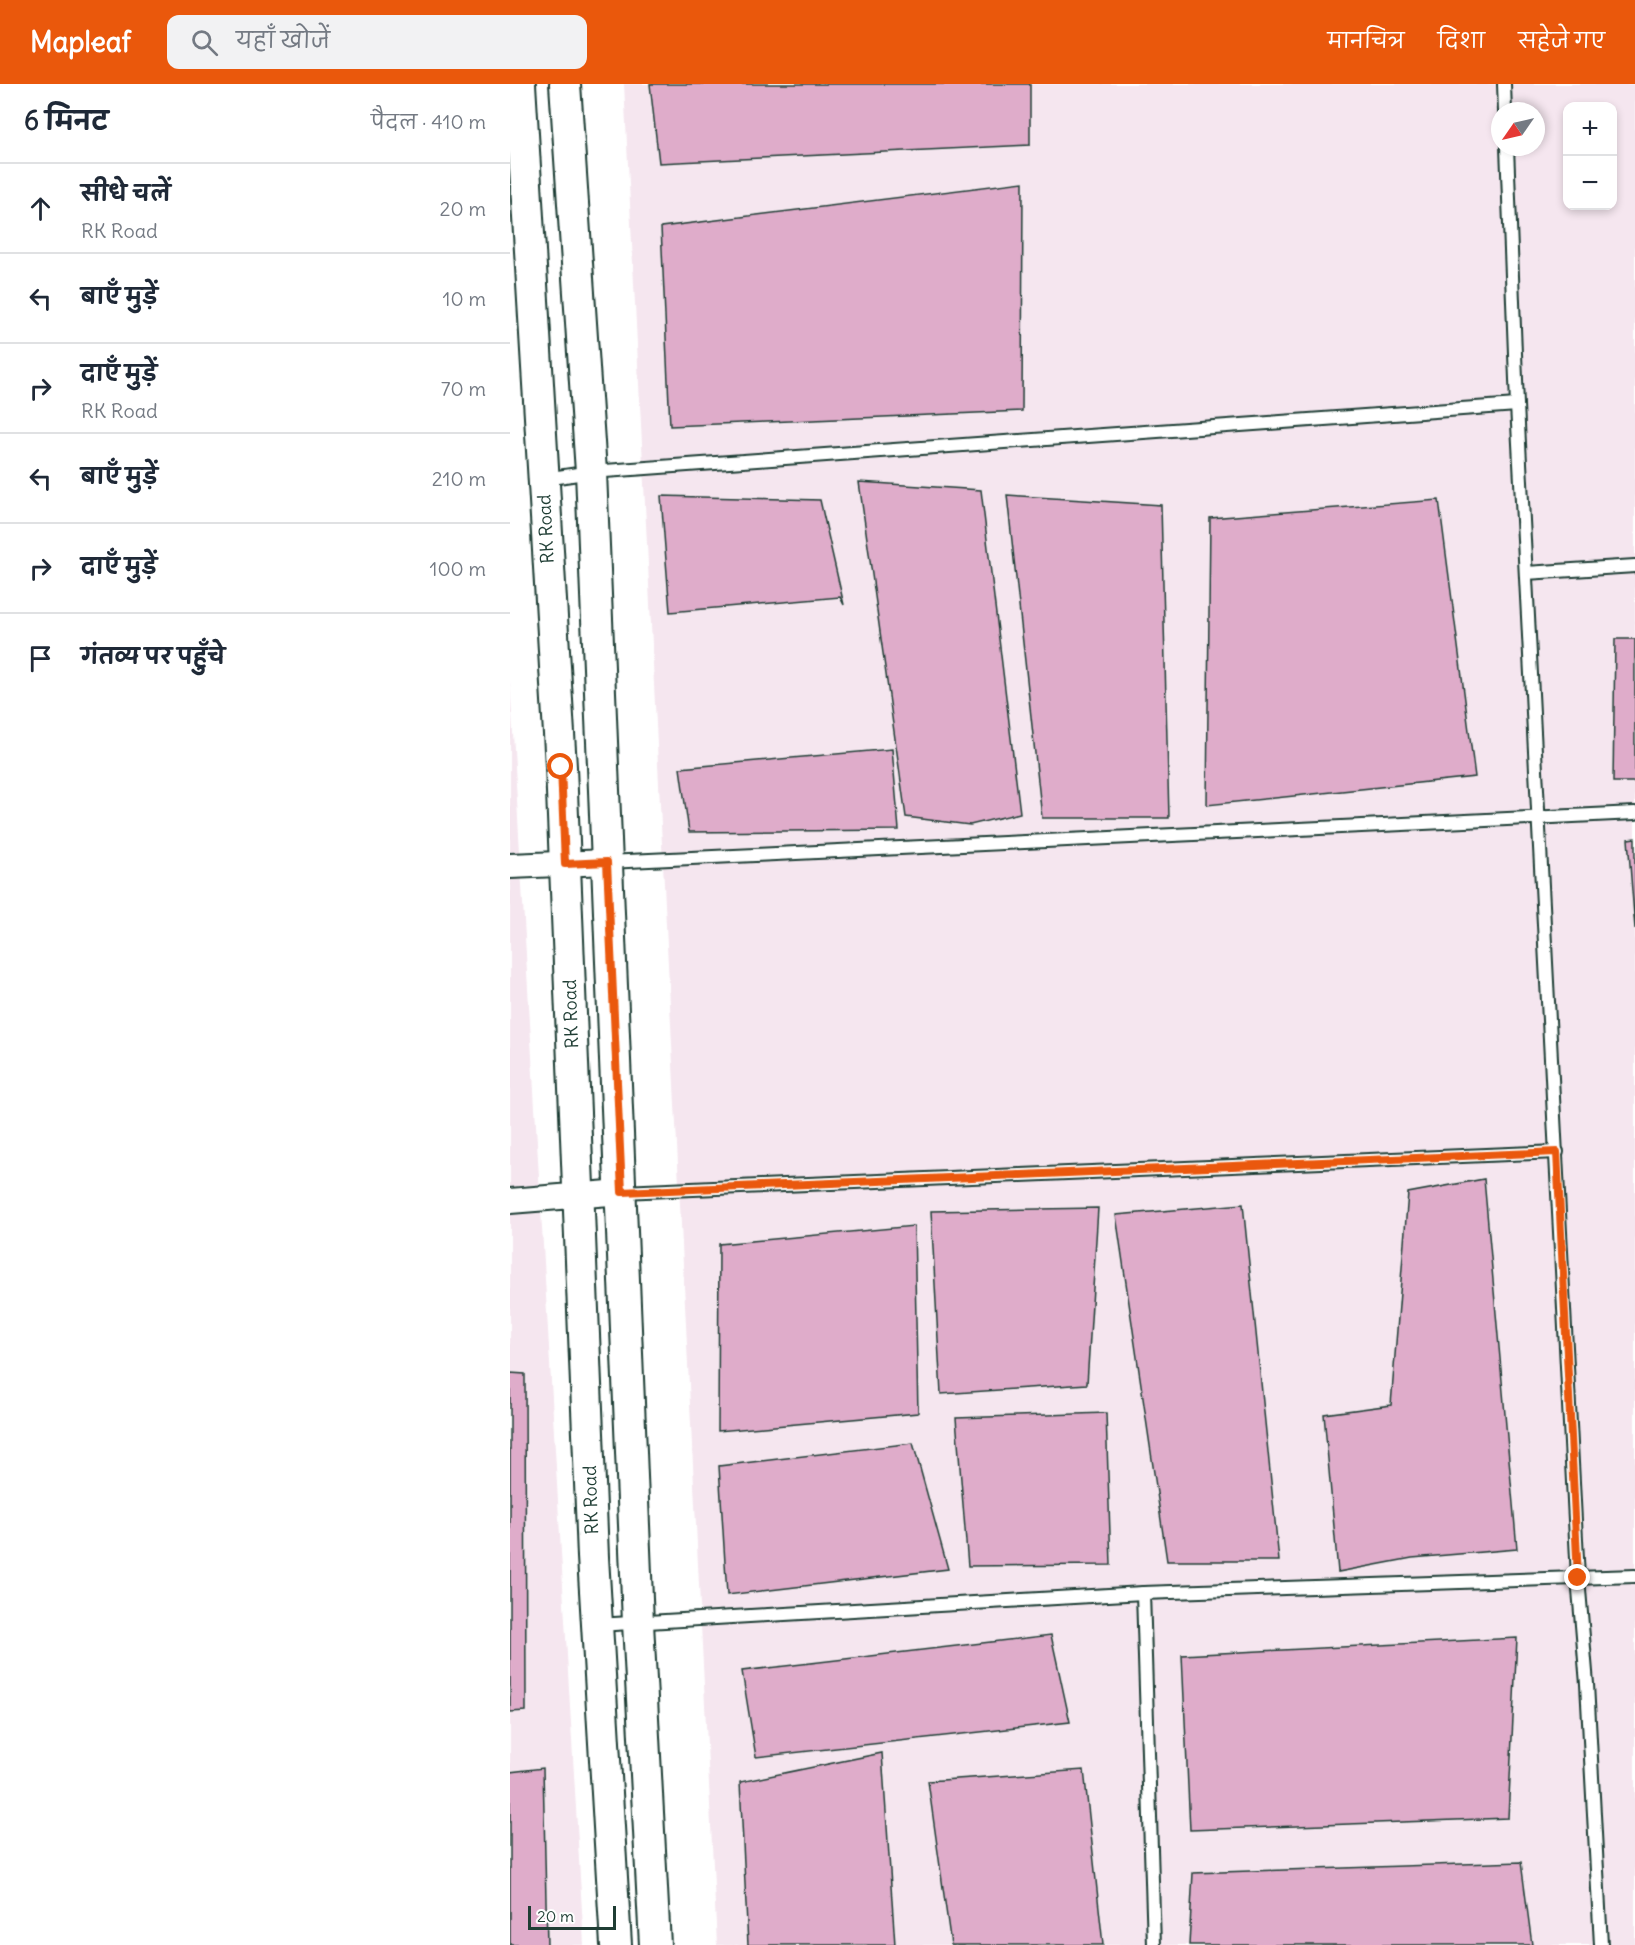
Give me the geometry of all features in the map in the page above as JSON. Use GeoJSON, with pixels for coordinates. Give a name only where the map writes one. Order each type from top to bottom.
{"type":"FeatureCollection","features":[{"type":"Feature","properties":{"kind":"street","name":"RK Road"},"geometry":{"type":"LineString","coordinates":[[520,84],[518,207],[543,479],[565,864],[597,1626],[616,1945]]}},
{"type":"Feature","properties":{"kind":"street"},"geometry":{"type":"LineString","coordinates":[[566,84],[591,472],[638,1623],[655,1945]]}},
{"type":"Feature","properties":{"kind":"street"},"geometry":{"type":"LineString","coordinates":[[510,866],[607,862]]}},
{"type":"Feature","properties":{"kind":"street"},"geometry":{"type":"LineString","coordinates":[[510,1201],[622,1192]]}},
{"type":"Feature","properties":{"kind":"lane"},"geometry":{"type":"LineString","coordinates":[[1504,84],[1505,102]]}},
{"type":"Feature","properties":{"kind":"lane"},"geometry":{"type":"LineString","coordinates":[[1507,156],[1517,405],[1578,1578],[1588,1696],[1601,1945]]}},
{"type":"Feature","properties":{"kind":"lane"},"geometry":{"type":"LineString","coordinates":[[543,479],[591,472],[1517,405]]}},
{"type":"Feature","properties":{"kind":"lane"},"geometry":{"type":"LineString","coordinates":[[1526,573],[1635,566]]}},
{"type":"Feature","properties":{"kind":"lane"},"geometry":{"type":"LineString","coordinates":[[607,862],[1635,813]]}},
{"type":"Feature","properties":{"kind":"lane"},"geometry":{"type":"LineString","coordinates":[[622,1192],[1557,1152]]}},
{"type":"Feature","properties":{"kind":"lane"},"geometry":{"type":"LineString","coordinates":[[597,1626],[1143,1593],[1635,1575]]}},
{"type":"Feature","properties":{"kind":"lane"},"geometry":{"type":"LineString","coordinates":[[1143,1593],[1154,1945]]}},
{"type":"Feature","properties":{"kind":"shaded area"},"geometry":{"type":"Polygon","coordinates":[[[624,84],[1635,84],[1635,1945],[717,1945],[624,84]]]}},
{"type":"Feature","properties":{"kind":"shaded area"},"geometry":{"type":"Polygon","coordinates":[[[510,681],[584,1945],[510,1945],[510,681]]]}},
{"type":"Feature","properties":{"kind":"building"},"geometry":{"type":"Polygon","coordinates":[[[650,84],[1030,84],[1030,145],[659,163],[650,84]]]}},
{"type":"Feature","properties":{"kind":"building"},"geometry":{"type":"Polygon","coordinates":[[[1023,182],[1022,411],[670,426],[661,227],[1023,182]]]}},
{"type":"Feature","properties":{"kind":"building"},"geometry":{"type":"Polygon","coordinates":[[[859,482],[981,490],[1020,813],[970,825],[906,817],[859,482]]]}},
{"type":"Feature","properties":{"kind":"building"},"geometry":{"type":"Polygon","coordinates":[[[1007,495],[1161,505],[1169,818],[1042,818],[1007,495]]]}},
{"type":"Feature","properties":{"kind":"building"},"geometry":{"type":"Polygon","coordinates":[[[661,496],[820,500],[844,605],[840,597],[670,612],[661,496]]]}},
{"type":"Feature","properties":{"kind":"building"},"geometry":{"type":"Polygon","coordinates":[[[1439,500],[1475,777],[1207,805],[1210,518],[1439,500]]]}},
{"type":"Feature","properties":{"kind":"building"},"geometry":{"type":"Polygon","coordinates":[[[1615,639],[1635,639],[1635,782],[1613,782],[1615,639]]]}},
{"type":"Feature","properties":{"kind":"building"},"geometry":{"type":"Polygon","coordinates":[[[892,749],[899,830],[689,832],[680,768],[892,749]]]}},
{"type":"Feature","properties":{"kind":"building"},"geometry":{"type":"Polygon","coordinates":[[[1635,838],[1635,929],[1628,839],[1635,838]]]}},
{"type":"Feature","properties":{"kind":"building"},"geometry":{"type":"Polygon","coordinates":[[[1484,1179],[1517,1549],[1412,1558],[1338,1572],[1324,1414],[1391,1405],[1408,1193],[1484,1179]]]}},
{"type":"Feature","properties":{"kind":"building"},"geometry":{"type":"Polygon","coordinates":[[[1243,1204],[1279,1561],[1167,1561],[1116,1215],[1243,1204]]]}},
{"type":"Feature","properties":{"kind":"building"},"geometry":{"type":"Polygon","coordinates":[[[1098,1208],[1087,1384],[941,1394],[931,1211],[1098,1208]]]}},
{"type":"Feature","properties":{"kind":"building"},"geometry":{"type":"Polygon","coordinates":[[[914,1226],[918,1413],[718,1431],[719,1244],[914,1226]]]}},
{"type":"Feature","properties":{"kind":"building"},"geometry":{"type":"Polygon","coordinates":[[[510,1373],[525,1374],[526,1711],[510,1712],[510,1373]]]}},
{"type":"Feature","properties":{"kind":"building"},"geometry":{"type":"Polygon","coordinates":[[[1106,1413],[1111,1565],[968,1566],[956,1418],[1106,1413]]]}},
{"type":"Feature","properties":{"kind":"building"},"geometry":{"type":"Polygon","coordinates":[[[913,1443],[948,1569],[727,1595],[719,1466],[913,1443]]]}},
{"type":"Feature","properties":{"kind":"building"},"geometry":{"type":"Polygon","coordinates":[[[1051,1635],[1070,1722],[756,1757],[742,1671],[1051,1635]]]}},
{"type":"Feature","properties":{"kind":"building"},"geometry":{"type":"Polygon","coordinates":[[[1517,1638],[1508,1818],[1190,1830],[1182,1655],[1517,1638]]]}},
{"type":"Feature","properties":{"kind":"building"},"geometry":{"type":"Polygon","coordinates":[[[882,1753],[895,1945],[748,1945],[740,1782],[882,1753]]]}},
{"type":"Feature","properties":{"kind":"building"},"geometry":{"type":"Polygon","coordinates":[[[543,1768],[547,1945],[510,1945],[510,1772],[543,1768]]]}},
{"type":"Feature","properties":{"kind":"building"},"geometry":{"type":"Polygon","coordinates":[[[1084,1770],[1103,1945],[951,1945],[928,1781],[1084,1770]]]}},
{"type":"Feature","properties":{"kind":"building"},"geometry":{"type":"Polygon","coordinates":[[[1521,1862],[1532,1945],[1189,1945],[1193,1873],[1521,1862]]]}},
{"type":"Feature","properties":{"kind":"route"},"geometry":{"type":"LineString","coordinates":[[561,767],[565,864],[607,862],[622,1192],[1557,1152],[1578,1578]]}}]}
